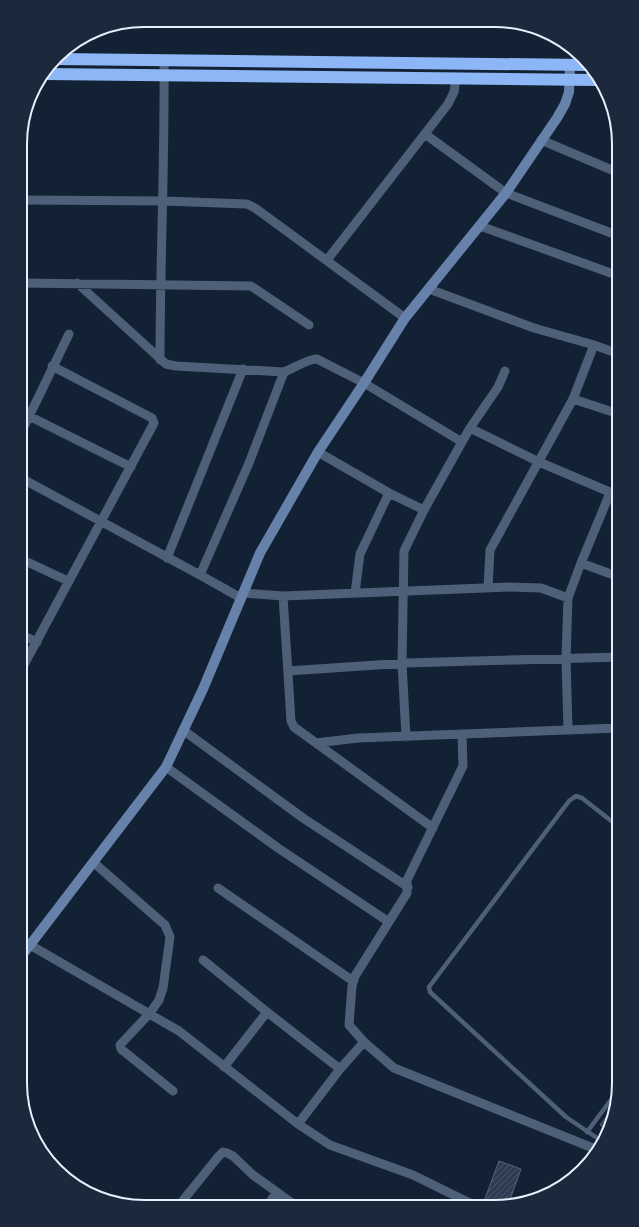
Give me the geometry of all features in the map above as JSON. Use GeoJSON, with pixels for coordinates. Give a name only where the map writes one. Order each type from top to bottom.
{"type":"FeatureCollection","features":[{"type":"Feature","properties":{"kind":"highway"},"geometry":{"type":"LineString","coordinates":[[64,59],[581,65]]}},
{"type":"Feature","properties":{"kind":"highway"},"geometry":{"type":"LineString","coordinates":[[50,74],[593,80]]}},
{"type":"Feature","properties":{"kind":"street"},"geometry":{"type":"LineString","coordinates":[[160,360],[160,284],[164,201],[164,60]]}},
{"type":"Feature","properties":{"kind":"street"},"geometry":{"type":"LineString","coordinates":[[27,949],[166,767],[203,689],[260,553],[318,452],[405,318],[430,289],[506,193],[557,118],[565,104],[569,92],[570,65]]}},
{"type":"Feature","properties":{"kind":"street"},"geometry":{"type":"LineString","coordinates":[[327,260],[448,104],[454,92],[456,79]]}},
{"type":"Feature","properties":{"kind":"street"},"geometry":{"type":"LineString","coordinates":[[425,134],[506,193],[612,233]]}},
{"type":"Feature","properties":{"kind":"street"},"geometry":{"type":"LineString","coordinates":[[542,140],[612,170]]}},
{"type":"Feature","properties":{"kind":"street"},"geometry":{"type":"LineString","coordinates":[[27,200],[164,201],[247,204],[255,208],[405,318]]}},
{"type":"Feature","properties":{"kind":"street"},"geometry":{"type":"LineString","coordinates":[[480,226],[612,273]]}},
{"type":"Feature","properties":{"kind":"street"},"geometry":{"type":"LineString","coordinates":[[77,283],[166,364],[176,366],[284,372],[314,358],[321,360],[364,383],[462,442]]}},
{"type":"Feature","properties":{"kind":"street"},"geometry":{"type":"LineString","coordinates":[[27,284],[77,283],[251,286],[309,325]]}},
{"type":"Feature","properties":{"kind":"street"},"geometry":{"type":"LineString","coordinates":[[430,289],[534,328],[612,351]]}},
{"type":"Feature","properties":{"kind":"street"},"geometry":{"type":"LineString","coordinates":[[27,420],[52,366],[69,334]]}},
{"type":"Feature","properties":{"kind":"street"},"geometry":{"type":"LineString","coordinates":[[488,588],[490,550],[572,399],[594,345]]}},
{"type":"Feature","properties":{"kind":"street"},"geometry":{"type":"LineString","coordinates":[[27,660],[68,581],[102,522],[154,425],[152,418],[52,366]]}},
{"type":"Feature","properties":{"kind":"street"},"geometry":{"type":"LineString","coordinates":[[167,558],[243,369]]}},
{"type":"Feature","properties":{"kind":"street"},"geometry":{"type":"LineString","coordinates":[[406,736],[402,663],[404,551],[424,510],[462,442],[498,387],[505,371]]}},
{"type":"Feature","properties":{"kind":"street"},"geometry":{"type":"LineString","coordinates":[[200,575],[249,463],[284,372]]}},
{"type":"Feature","properties":{"kind":"street"},"geometry":{"type":"LineString","coordinates":[[572,399],[612,412]]}},
{"type":"Feature","properties":{"kind":"street"},"geometry":{"type":"LineString","coordinates":[[29,416],[131,467]]}},
{"type":"Feature","properties":{"kind":"street"},"geometry":{"type":"LineString","coordinates":[[470,428],[539,462],[610,493],[568,598],[566,659],[568,730]]}},
{"type":"Feature","properties":{"kind":"street"},"geometry":{"type":"LineString","coordinates":[[318,452],[389,493],[424,510]]}},
{"type":"Feature","properties":{"kind":"street"},"geometry":{"type":"LineString","coordinates":[[27,481],[167,558],[242,595],[283,596],[488,588],[541,588],[568,598]]}},
{"type":"Feature","properties":{"kind":"street"},"geometry":{"type":"LineString","coordinates":[[355,593],[360,554],[389,493]]}},
{"type":"Feature","properties":{"kind":"street"},"geometry":{"type":"LineString","coordinates":[[27,562],[68,581]]}},
{"type":"Feature","properties":{"kind":"street"},"geometry":{"type":"LineString","coordinates":[[581,563],[612,574]]}},
{"type":"Feature","properties":{"kind":"street"},"geometry":{"type":"LineString","coordinates":[[283,596],[291,721],[294,727],[433,828]]}},
{"type":"Feature","properties":{"kind":"street"},"geometry":{"type":"LineString","coordinates":[[27,637],[37,642]]}},
{"type":"Feature","properties":{"kind":"street"},"geometry":{"type":"LineString","coordinates":[[288,671],[402,663],[612,657]]}},
{"type":"Feature","properties":{"kind":"street"},"geometry":{"type":"LineString","coordinates":[[316,743],[358,738],[612,728]]}},
{"type":"Feature","properties":{"kind":"street"},"geometry":{"type":"LineString","coordinates":[[183,730],[303,818],[408,887]]}},
{"type":"Feature","properties":{"kind":"street"},"geometry":{"type":"LineString","coordinates":[[462,735],[463,766],[407,880],[407,893],[355,976],[353,981],[349,1022],[351,1028],[364,1042],[394,1068],[592,1148]]}},
{"type":"Feature","properties":{"kind":"street"},"geometry":{"type":"LineString","coordinates":[[166,767],[278,848],[389,922]]}},
{"type":"Feature","properties":{"kind":"street"},"geometry":{"type":"LineString","coordinates":[[93,862],[165,925],[169,932],[170,936],[161,995],[150,1013],[121,1042],[120,1047],[173,1091]]}},
{"type":"Feature","properties":{"kind":"street"},"geometry":{"type":"LineString","coordinates":[[218,888],[353,981]]}},
{"type":"Feature","properties":{"kind":"street"},"geometry":{"type":"LineString","coordinates":[[30,945],[179,1031],[298,1124],[330,1145],[413,1175],[464,1200]]}},
{"type":"Feature","properties":{"kind":"street"},"geometry":{"type":"LineString","coordinates":[[203,960],[340,1069]]}},
{"type":"Feature","properties":{"kind":"street"},"geometry":{"type":"LineString","coordinates":[[224,1067],[267,1012]]}},
{"type":"Feature","properties":{"kind":"street"},"geometry":{"type":"LineString","coordinates":[[298,1124],[340,1069],[364,1042]]}},
{"type":"Feature","properties":{"kind":"street"},"geometry":{"type":"LineString","coordinates":[[184,1200],[223,1152],[233,1156],[253,1175],[287,1200]]}},
{"type":"Feature","properties":{"kind":"street"},"geometry":{"type":"LineString","coordinates":[[272,1200],[276,1193]]}},
{"type":"Feature","properties":{"kind":"lane"},"geometry":{"type":"LineString","coordinates":[[598,1139],[566,1117],[430,992],[429,987],[569,801],[576,796],[582,798],[612,822]]}},
{"type":"Feature","properties":{"kind":"lane"},"geometry":{"type":"LineString","coordinates":[[587,1132],[611,1100]]}},
{"type":"Feature","properties":{"kind":"building"},"geometry":{"type":"Polygon","coordinates":[[[608,1115],[603,1127],[600,1125],[608,1115]]]}},
{"type":"Feature","properties":{"kind":"building"},"geometry":{"type":"Polygon","coordinates":[[[499,1161],[521,1169],[510,1199],[484,1200],[499,1161]]]}}]}
